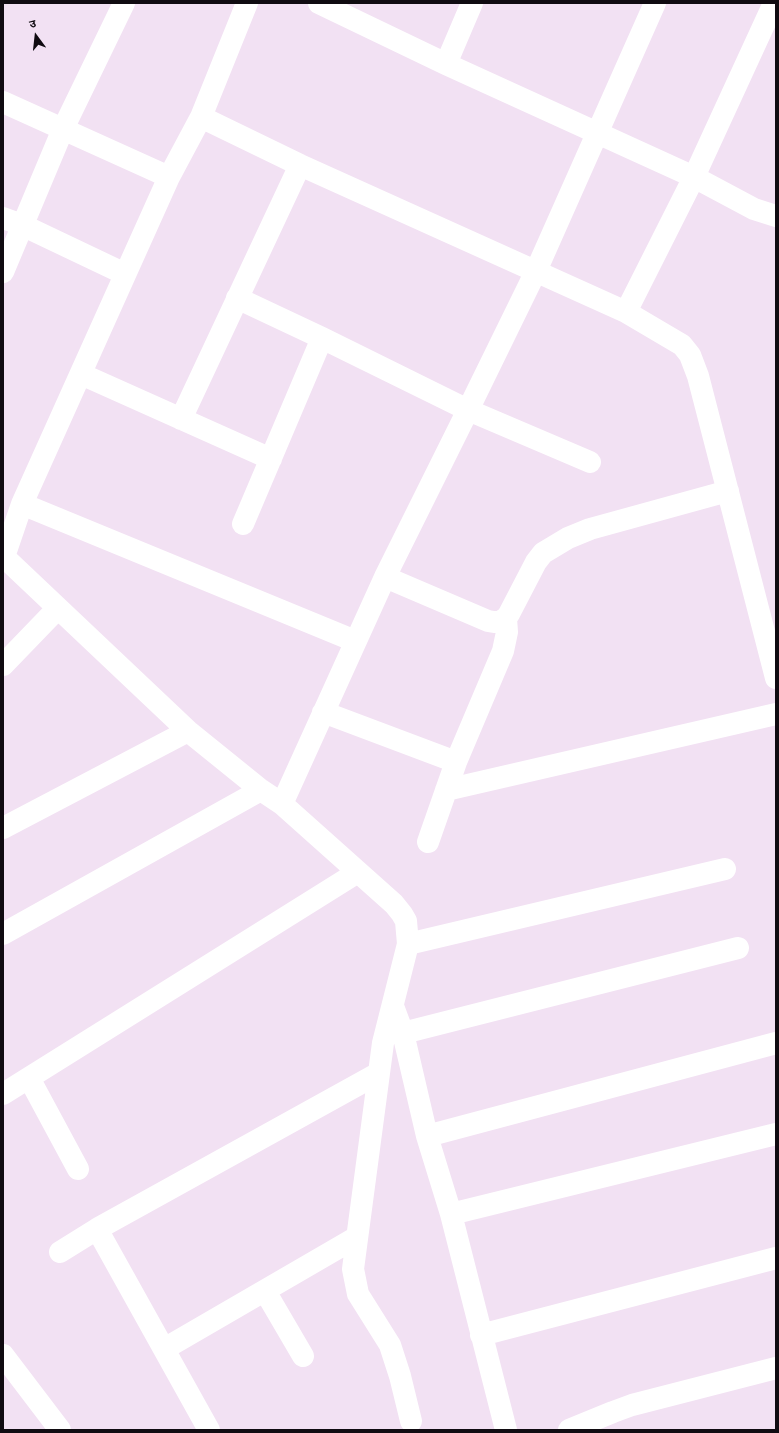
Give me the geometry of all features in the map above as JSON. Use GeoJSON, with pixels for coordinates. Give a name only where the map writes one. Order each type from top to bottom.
{"type":"FeatureCollection","features":[{"type":"Feature","properties":{"kind":"street"},"geometry":{"type":"LineString","coordinates":[[3,272],[12,222],[63,130],[124,3]]}},
{"type":"Feature","properties":{"kind":"street"},"geometry":{"type":"LineString","coordinates":[[248,3],[201,117],[169,177],[22,504],[3,557],[188,732],[261,790],[282,804],[394,904],[402,914],[407,926],[408,944],[383,1043],[352,1269],[358,1294],[390,1345],[400,1376],[411,1421]]}},
{"type":"Feature","properties":{"kind":"street"},"geometry":{"type":"LineString","coordinates":[[319,3],[446,64],[694,177],[754,209],[776,216]]}},
{"type":"Feature","properties":{"kind":"street"},"geometry":{"type":"LineString","coordinates":[[446,64],[472,3]]}},
{"type":"Feature","properties":{"kind":"street"},"geometry":{"type":"LineString","coordinates":[[282,804],[385,577],[536,271],[655,3]]}},
{"type":"Feature","properties":{"kind":"street"},"geometry":{"type":"LineString","coordinates":[[626,312],[694,177],[774,3]]}},
{"type":"Feature","properties":{"kind":"street"},"geometry":{"type":"LineString","coordinates":[[3,102],[169,177]]}},
{"type":"Feature","properties":{"kind":"street"},"geometry":{"type":"LineString","coordinates":[[201,117],[300,166],[626,312],[682,345],[690,355],[698,376],[776,678]]}},
{"type":"Feature","properties":{"kind":"street"},"geometry":{"type":"LineString","coordinates":[[181,419],[300,166]]}},
{"type":"Feature","properties":{"kind":"street"},"geometry":{"type":"LineString","coordinates":[[12,222],[126,274]]}},
{"type":"Feature","properties":{"kind":"street"},"geometry":{"type":"LineString","coordinates":[[237,298],[468,410],[590,462]]}},
{"type":"Feature","properties":{"kind":"street"},"geometry":{"type":"LineString","coordinates":[[243,524],[322,338]]}},
{"type":"Feature","properties":{"kind":"street"},"geometry":{"type":"LineString","coordinates":[[80,374],[270,459]]}},
{"type":"Feature","properties":{"kind":"street"},"geometry":{"type":"LineString","coordinates":[[385,577],[488,621],[500,622],[509,614],[536,562],[543,553],[558,543],[590,529],[728,491]]}},
{"type":"Feature","properties":{"kind":"street"},"geometry":{"type":"LineString","coordinates":[[22,504],[355,641]]}},
{"type":"Feature","properties":{"kind":"street"},"geometry":{"type":"LineString","coordinates":[[3,665],[58,608]]}},
{"type":"Feature","properties":{"kind":"street"},"geometry":{"type":"LineString","coordinates":[[428,842],[456,762],[503,651],[507,638],[506,618]]}},
{"type":"Feature","properties":{"kind":"street"},"geometry":{"type":"LineString","coordinates":[[323,712],[456,762]]}},
{"type":"Feature","properties":{"kind":"street"},"geometry":{"type":"LineString","coordinates":[[446,790],[776,714]]}},
{"type":"Feature","properties":{"kind":"street"},"geometry":{"type":"LineString","coordinates":[[3,828],[188,732]]}},
{"type":"Feature","properties":{"kind":"street"},"geometry":{"type":"LineString","coordinates":[[3,934],[261,790]]}},
{"type":"Feature","properties":{"kind":"street"},"geometry":{"type":"LineString","coordinates":[[408,944],[725,869]]}},
{"type":"Feature","properties":{"kind":"street"},"geometry":{"type":"LineString","coordinates":[[3,1094],[358,872]]}},
{"type":"Feature","properties":{"kind":"street"},"geometry":{"type":"LineString","coordinates":[[402,1033],[738,948]]}},
{"type":"Feature","properties":{"kind":"street"},"geometry":{"type":"LineString","coordinates":[[393,1006],[402,1033],[427,1136],[451,1214],[506,1430]]}},
{"type":"Feature","properties":{"kind":"street"},"geometry":{"type":"LineString","coordinates":[[427,1136],[776,1043]]}},
{"type":"Feature","properties":{"kind":"street"},"geometry":{"type":"LineString","coordinates":[[60,1252],[97,1229],[379,1073]]}},
{"type":"Feature","properties":{"kind":"street"},"geometry":{"type":"LineString","coordinates":[[30,1078],[78,1169]]}},
{"type":"Feature","properties":{"kind":"street"},"geometry":{"type":"LineString","coordinates":[[451,1214],[776,1134]]}},
{"type":"Feature","properties":{"kind":"street"},"geometry":{"type":"LineString","coordinates":[[97,1229],[209,1430]]}},
{"type":"Feature","properties":{"kind":"street"},"geometry":{"type":"LineString","coordinates":[[164,1349],[357,1237]]}},
{"type":"Feature","properties":{"kind":"street"},"geometry":{"type":"LineString","coordinates":[[481,1335],[776,1258]]}},
{"type":"Feature","properties":{"kind":"street"},"geometry":{"type":"LineString","coordinates":[[265,1291],[303,1356]]}},
{"type":"Feature","properties":{"kind":"street"},"geometry":{"type":"LineString","coordinates":[[3,1355],[60,1430]]}},
{"type":"Feature","properties":{"kind":"street"},"geometry":{"type":"LineString","coordinates":[[569,1430],[594,1419],[632,1406],[776,1368]]}}]}
